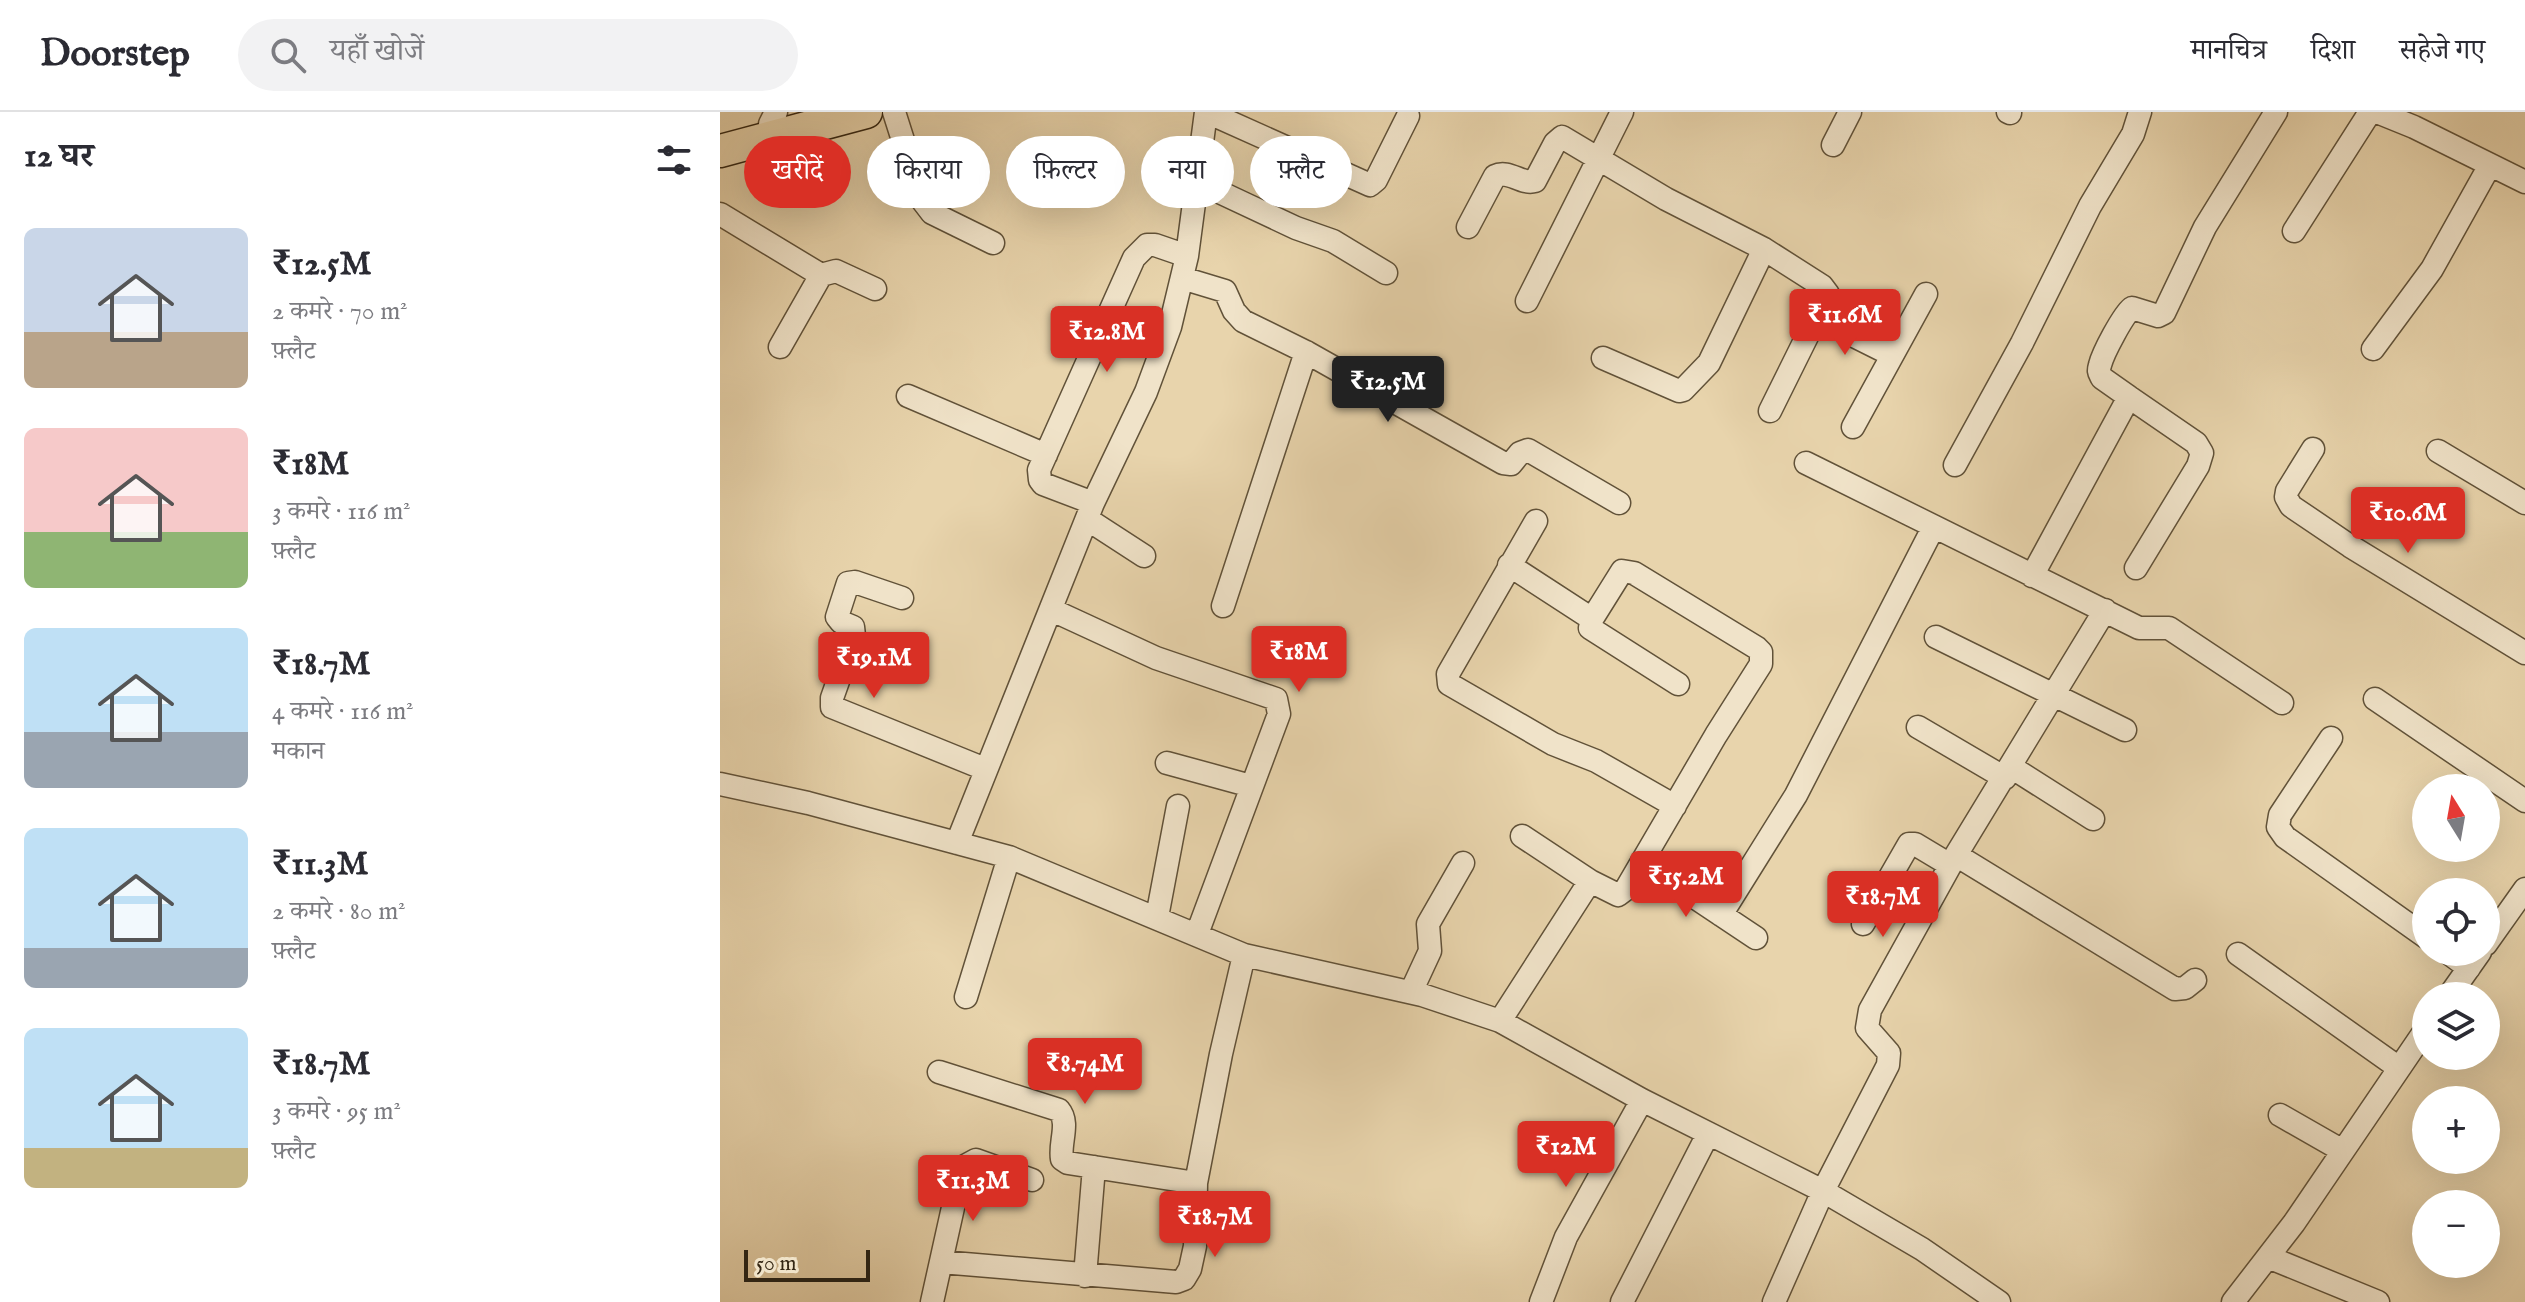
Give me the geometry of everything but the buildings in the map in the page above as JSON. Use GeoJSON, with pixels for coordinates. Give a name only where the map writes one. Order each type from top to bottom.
{"type":"FeatureCollection","features":[{"type":"Feature","properties":{"kind":"highway"},"geometry":{"type":"LineString","coordinates":[[720,151],[772,126],[866,112]]}},
{"type":"Feature","properties":{"kind":"street"},"geometry":{"type":"LineString","coordinates":[[894,112],[922,200],[932,213],[993,243]]}},
{"type":"Feature","properties":{"kind":"street"},"geometry":{"type":"LineString","coordinates":[[1203,136],[1206,112],[1370,185],[1376,180],[1408,116]]}},
{"type":"Feature","properties":{"kind":"street"},"geometry":{"type":"LineString","coordinates":[[1527,301],[1622,112]]}},
{"type":"Feature","properties":{"kind":"street"},"geometry":{"type":"LineString","coordinates":[[1833,145],[1850,112]]}},
{"type":"Feature","properties":{"kind":"street"},"geometry":{"type":"LineString","coordinates":[[1955,465],[2022,343],[2090,206],[2133,134],[2140,112]]}},
{"type":"Feature","properties":{"kind":"street"},"geometry":{"type":"LineString","coordinates":[[2136,568],[2198,466],[2202,453],[2196,443],[2102,378],[2099,367],[2125,315],[2132,308],[2158,316],[2164,313],[2205,227],[2276,112]]}},
{"type":"Feature","properties":{"kind":"street"},"geometry":{"type":"LineString","coordinates":[[2294,231],[2370,112]]}},
{"type":"Feature","properties":{"kind":"street"},"geometry":{"type":"LineString","coordinates":[[2377,112],[2525,182]]}},
{"type":"Feature","properties":{"kind":"street"},"geometry":{"type":"LineString","coordinates":[[1468,227],[1495,176],[1506,174],[1527,182],[1535,181],[1558,138],[1568,138],[1666,199],[1764,249],[1827,290],[1827,300],[1770,411]]}},
{"type":"Feature","properties":{"kind":"street"},"geometry":{"type":"LineString","coordinates":[[2373,349],[2432,269],[2490,165]]}},
{"type":"Feature","properties":{"kind":"street"},"geometry":{"type":"LineString","coordinates":[[1234,199],[1296,228],[1333,241],[1386,273]]}},
{"type":"Feature","properties":{"kind":"street"},"geometry":{"type":"LineString","coordinates":[[957,843],[1090,511],[1146,392],[1170,327],[1184,267],[1192,208]]}},
{"type":"Feature","properties":{"kind":"street"},"geometry":{"type":"LineString","coordinates":[[720,215],[821,275]]}},
{"type":"Feature","properties":{"kind":"street"},"geometry":{"type":"LineString","coordinates":[[1144,556],[1090,511],[1043,484],[1039,470],[1134,258],[1147,245],[1155,245],[1184,267],[1225,291],[1234,311],[1243,321],[1306,352],[1503,463],[1511,464],[1523,450],[1535,453],[1619,503]]}},
{"type":"Feature","properties":{"kind":"street"},"geometry":{"type":"LineString","coordinates":[[1603,358],[1679,391],[1683,390],[1709,363],[1764,249]]}},
{"type":"Feature","properties":{"kind":"street"},"geometry":{"type":"LineString","coordinates":[[780,347],[821,275],[836,271],[875,289]]}},
{"type":"Feature","properties":{"kind":"street"},"geometry":{"type":"LineString","coordinates":[[1853,427],[1926,294]]}},
{"type":"Feature","properties":{"kind":"street"},"geometry":{"type":"LineString","coordinates":[[1818,318],[1892,355]]}},
{"type":"Feature","properties":{"kind":"street"},"geometry":{"type":"LineString","coordinates":[[1223,606],[1306,352]]}},
{"type":"Feature","properties":{"kind":"street"},"geometry":{"type":"LineString","coordinates":[[908,396],[1046,455]]}},
{"type":"Feature","properties":{"kind":"street"},"geometry":{"type":"LineString","coordinates":[[2032,576],[2129,397]]}},
{"type":"Feature","properties":{"kind":"street"},"geometry":{"type":"LineString","coordinates":[[2313,449],[2287,491],[2286,497],[2291,506],[2395,575],[2525,653]]}},
{"type":"Feature","properties":{"kind":"street"},"geometry":{"type":"LineString","coordinates":[[2438,451],[2525,503]]}},
{"type":"Feature","properties":{"kind":"street"},"geometry":{"type":"LineString","coordinates":[[1806,463],[2139,628],[2169,628],[2282,703]]}},
{"type":"Feature","properties":{"kind":"street"},"geometry":{"type":"LineString","coordinates":[[1536,521],[1448,674],[1449,684],[1553,744],[1596,761],[1675,806]]}},
{"type":"Feature","properties":{"kind":"street"},"geometry":{"type":"LineString","coordinates":[[1721,915],[1796,795],[1933,528]]}},
{"type":"Feature","properties":{"kind":"street"},"geometry":{"type":"LineString","coordinates":[[1509,565],[1592,619]]}},
{"type":"Feature","properties":{"kind":"street"},"geometry":{"type":"LineString","coordinates":[[1522,836],[1590,881],[1618,895],[1626,889],[1761,664],[1761,652],[1628,571],[1622,571],[1592,619],[1592,631],[1678,684]]}},
{"type":"Feature","properties":{"kind":"street"},"geometry":{"type":"LineString","coordinates":[[902,598],[855,582],[848,583],[837,617],[853,627],[854,636],[830,704],[985,769]]}},
{"type":"Feature","properties":{"kind":"street"},"geometry":{"type":"LineString","coordinates":[[1052,610],[1156,658],[1276,699],[1279,714],[1197,934]]}},
{"type":"Feature","properties":{"kind":"street"},"geometry":{"type":"LineString","coordinates":[[1774,1302],[1823,1191],[1890,1059],[1889,1053],[1867,1028],[1870,1010],[1953,860],[2105,610]]}},
{"type":"Feature","properties":{"kind":"street"},"geometry":{"type":"LineString","coordinates":[[1936,637],[2125,730]]}},
{"type":"Feature","properties":{"kind":"street"},"geometry":{"type":"LineString","coordinates":[[2375,699],[2525,801]]}},
{"type":"Feature","properties":{"kind":"street"},"geometry":{"type":"LineString","coordinates":[[1918,727],[2093,819]]}},
{"type":"Feature","properties":{"kind":"street"},"geometry":{"type":"LineString","coordinates":[[2331,738],[2280,815],[2278,827],[2285,837],[2412,927]]}},
{"type":"Feature","properties":{"kind":"street"},"geometry":{"type":"LineString","coordinates":[[1167,763],[1251,786]]}},
{"type":"Feature","properties":{"kind":"street"},"geometry":{"type":"LineString","coordinates":[[720,784],[808,803],[1009,857],[1244,955],[1411,992],[1500,1021],[1642,1100],[1823,1191],[1922,1249],[1999,1302]]}},
{"type":"Feature","properties":{"kind":"street"},"geometry":{"type":"LineString","coordinates":[[1157,917],[1178,806]]}},
{"type":"Feature","properties":{"kind":"street"},"geometry":{"type":"LineString","coordinates":[[1863,924],[1909,844],[1915,844],[1953,860],[2175,989],[2185,988],[2195,980]]}},
{"type":"Feature","properties":{"kind":"street"},"geometry":{"type":"LineString","coordinates":[[966,997],[1009,857]]}},
{"type":"Feature","properties":{"kind":"street"},"geometry":{"type":"LineString","coordinates":[[1642,862],[1756,938]]}},
{"type":"Feature","properties":{"kind":"street"},"geometry":{"type":"LineString","coordinates":[[1411,992],[1430,951],[1428,924],[1463,863]]}},
{"type":"Feature","properties":{"kind":"street"},"geometry":{"type":"LineString","coordinates":[[1500,1021],[1590,881]]}},
{"type":"Feature","properties":{"kind":"street"},"geometry":{"type":"LineString","coordinates":[[2500,926],[2522,898]]}},
{"type":"Feature","properties":{"kind":"street"},"geometry":{"type":"LineString","coordinates":[[2238,954],[2399,1068]]}},
{"type":"Feature","properties":{"kind":"street"},"geometry":{"type":"LineString","coordinates":[[941,1262],[1085,1276],[1176,1282],[1184,1279],[1190,1269],[1195,1246],[1196,1183],[1244,955]]}},
{"type":"Feature","properties":{"kind":"street"},"geometry":{"type":"LineString","coordinates":[[2233,1302],[2268,1257],[2412,1049]]}},
{"type":"Feature","properties":{"kind":"street"},"geometry":{"type":"LineString","coordinates":[[939,1072],[1059,1110],[1065,1120],[1062,1159],[1068,1163],[1196,1183]]}},
{"type":"Feature","properties":{"kind":"street"},"geometry":{"type":"LineString","coordinates":[[1541,1302],[1566,1237],[1642,1100]]}},
{"type":"Feature","properties":{"kind":"street"},"geometry":{"type":"LineString","coordinates":[[2280,1115],[2343,1151]]}},
{"type":"Feature","properties":{"kind":"street"},"geometry":{"type":"LineString","coordinates":[[1622,1302],[1708,1134]]}},
{"type":"Feature","properties":{"kind":"street"},"geometry":{"type":"LineString","coordinates":[[932,1302],[960,1176],[965,1166],[976,1160],[1032,1180]]}},
{"type":"Feature","properties":{"kind":"street"},"geometry":{"type":"LineString","coordinates":[[1085,1276],[1094,1167]]}},
{"type":"Feature","properties":{"kind":"street"},"geometry":{"type":"LineString","coordinates":[[2268,1257],[2378,1302]]}}]}
